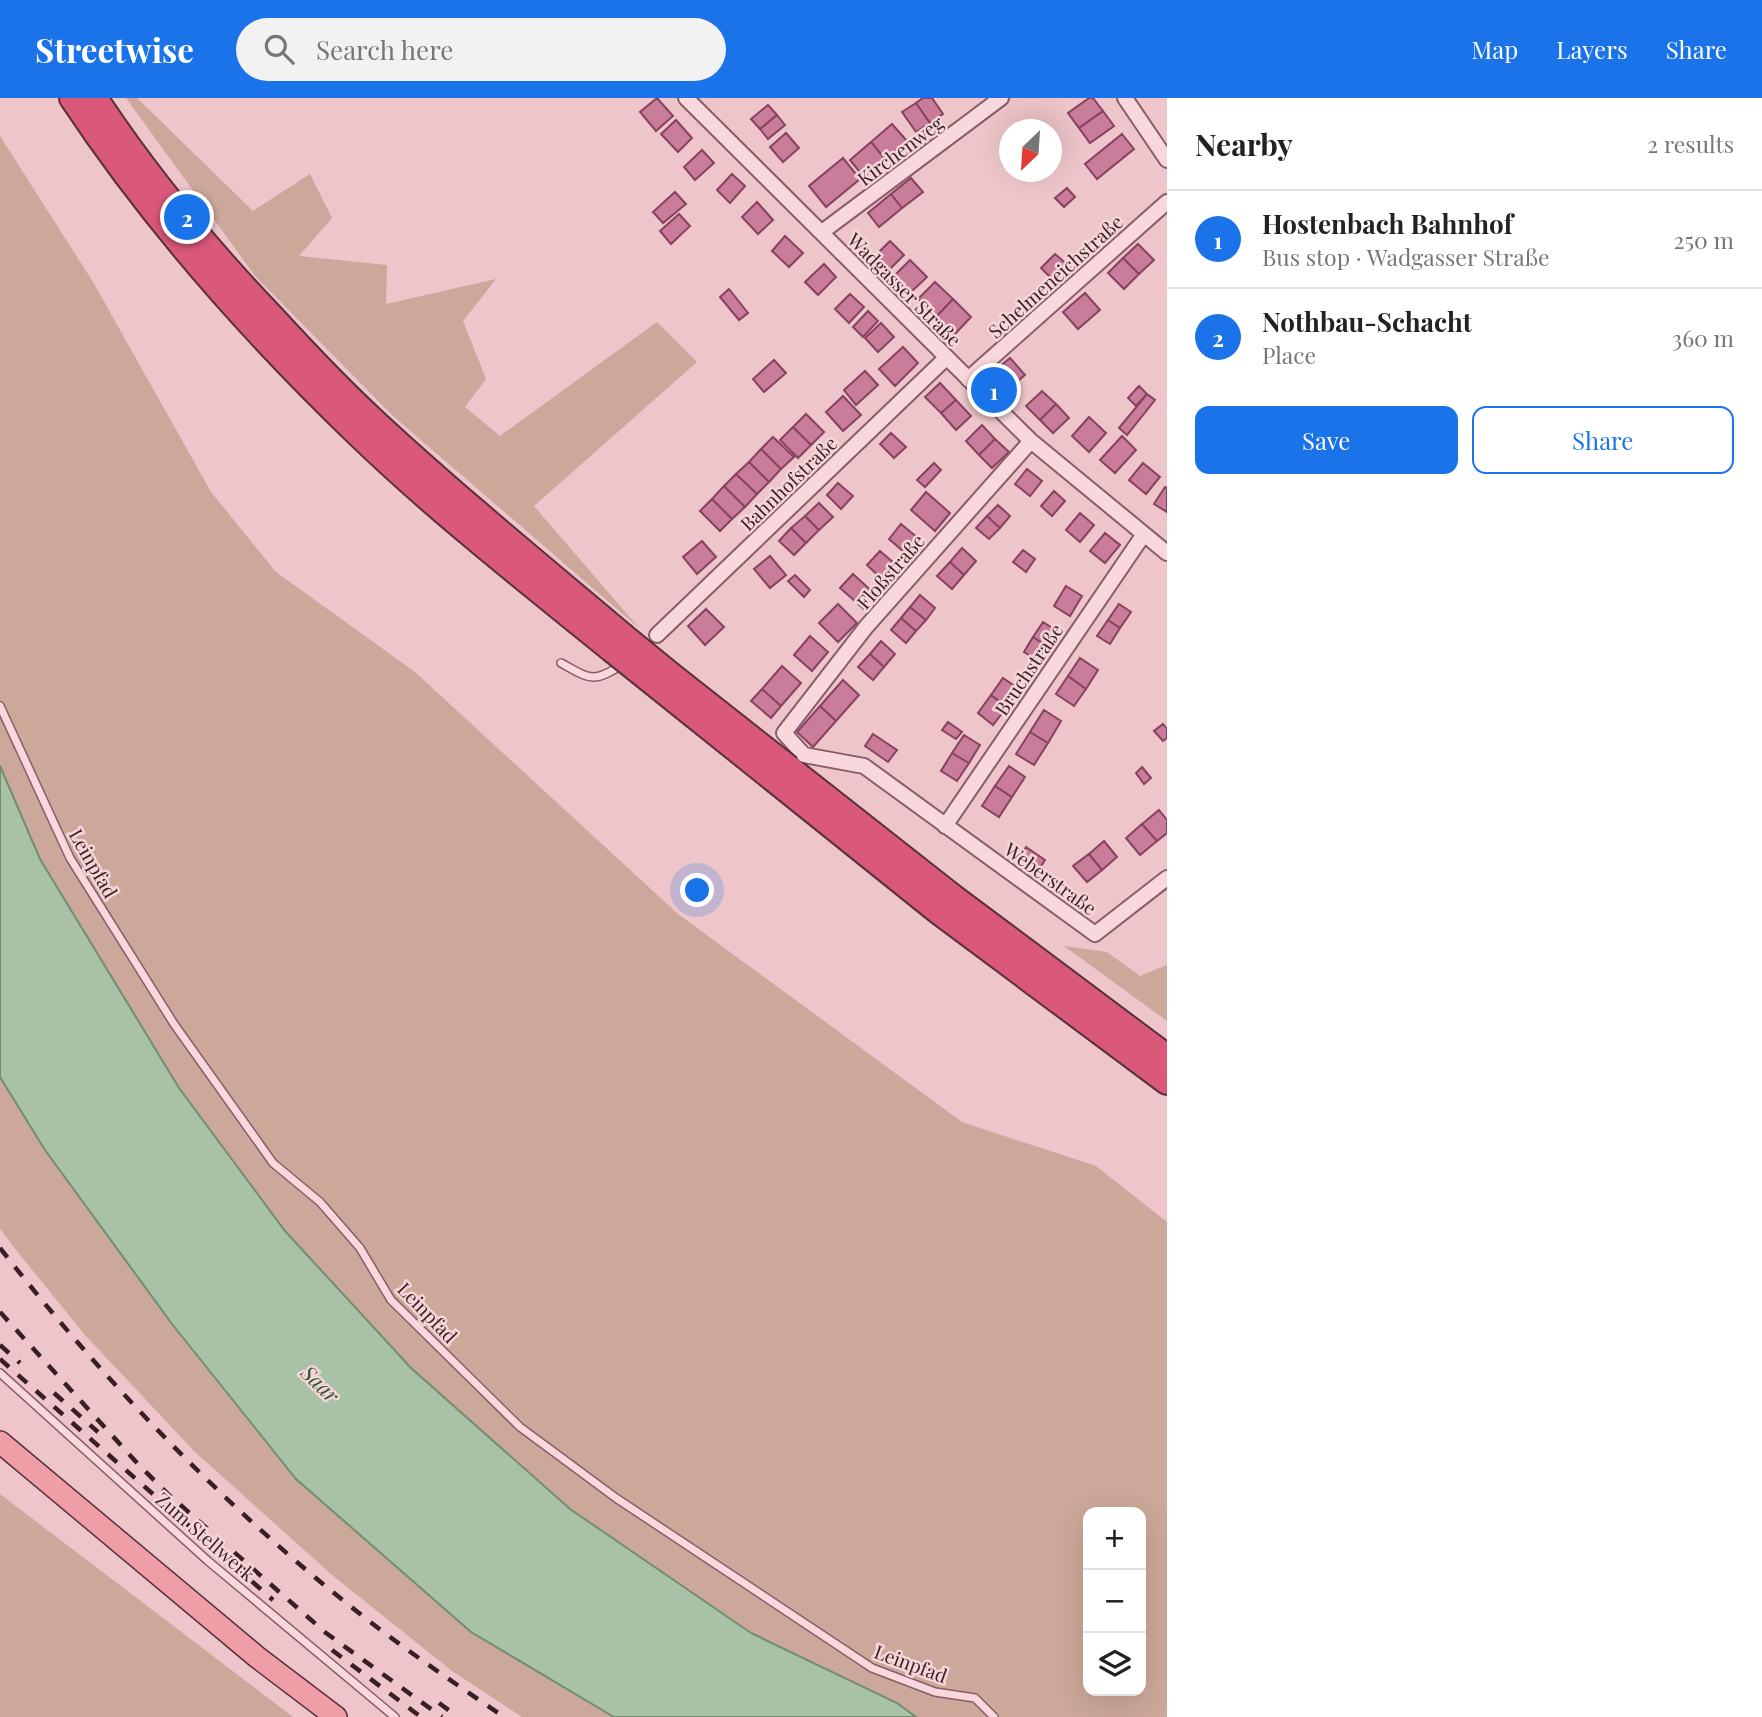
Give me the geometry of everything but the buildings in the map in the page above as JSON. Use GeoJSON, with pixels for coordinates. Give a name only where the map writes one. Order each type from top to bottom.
{"type":"FeatureCollection","features":[{"type":"Feature","properties":{"kind":"highway"},"geometry":{"type":"LineString","coordinates":[[72,98],[133,186],[212,283],[361,437],[507,565],[622,647],[783,775],[939,912],[1167,1082]]}},
{"type":"Feature","properties":{"kind":"highway"},"geometry":{"type":"LineString","coordinates":[[95,98],[152,179],[187,222],[296,344],[375,422],[520,550],[622,647]]}},
{"type":"Feature","properties":{"kind":"highway"},"geometry":{"type":"LineString","coordinates":[[783,775],[953,897],[1167,1057]]}},
{"type":"Feature","properties":{"kind":"main road"},"geometry":{"type":"LineString","coordinates":[[0,1442],[257,1657],[336,1717]]}},
{"type":"Feature","properties":{"kind":"street","name":"Kirchenweg"},"geometry":{"type":"LineString","coordinates":[[822,232],[1001,98]]}},
{"type":"Feature","properties":{"kind":"street"},"geometry":{"type":"LineString","coordinates":[[1125,98],[1167,160]]}},
{"type":"Feature","properties":{"kind":"street","name":"Wadgasser Straße"},"geometry":{"type":"LineString","coordinates":[[688,99],[1031,441],[1167,553]]}},
{"type":"Feature","properties":{"kind":"street","name":"Schelmeneichstraße"},"geometry":{"type":"LineString","coordinates":[[968,379],[1167,202]]}},
{"type":"Feature","properties":{"kind":"street","name":"Bahnhofstraße"},"geometry":{"type":"LineString","coordinates":[[657,635],[946,358]]}},
{"type":"Feature","properties":{"kind":"street","name":"Floßstraße"},"geometry":{"type":"LineString","coordinates":[[945,826],[864,766],[804,755],[784,733],[866,627],[1031,441]]}},
{"type":"Feature","properties":{"kind":"street","name":"Bruchstraße"},"geometry":{"type":"LineString","coordinates":[[945,826],[1144,534]]}},
{"type":"Feature","properties":{"kind":"street","name":"Weberstraße"},"geometry":{"type":"LineString","coordinates":[[945,826],[1095,934],[1167,878]]}},
{"type":"Feature","properties":{"kind":"lane"},"geometry":{"type":"LineString","coordinates":[[561,663],[589,678],[606,675],[622,647],[657,635]]}},
{"type":"Feature","properties":{"kind":"lane"},"geometry":{"type":"LineString","coordinates":[[622,647],[748,748]]}},
{"type":"Feature","properties":{"kind":"lane","name":"Leinpfad"},"geometry":{"type":"LineString","coordinates":[[0,706],[70,858],[174,1024],[273,1163],[320,1202],[360,1248],[391,1300],[520,1427],[615,1498],[872,1668],[934,1692],[975,1698],[994,1717]]}},
{"type":"Feature","properties":{"kind":"lane","name":"Zum Stellwerk"},"geometry":{"type":"LineString","coordinates":[[0,1373],[208,1561],[395,1717]]}},
{"type":"Feature","properties":{"kind":"shaded area"},"geometry":{"type":"Polygon","coordinates":[[[126,98],[137,98],[253,211],[310,174],[332,218],[299,256],[387,265],[386,304],[496,279],[463,321],[486,379],[465,407],[500,436],[657,322],[697,362],[534,506],[639,628],[393,416],[255,276],[126,98]]]}},
{"type":"Feature","properties":{"kind":"shaded area"},"geometry":{"type":"Polygon","coordinates":[[[0,136],[93,282],[211,492],[276,572],[415,672],[678,914],[962,1122],[1096,1166],[1167,1222],[1167,1717],[916,1717],[897,1703],[751,1633],[570,1509],[411,1369],[285,1231],[179,1088],[40,859],[0,766],[0,136]]]}},
{"type":"Feature","properties":{"kind":"shaded area"},"geometry":{"type":"Polygon","coordinates":[[[1064,946],[1107,952],[1140,976],[1167,965],[1167,1021],[1064,946]]]}},
{"type":"Feature","properties":{"kind":"shaded area"},"geometry":{"type":"Polygon","coordinates":[[[0,1077],[45,1150],[471,1632],[614,1717],[522,1717],[452,1671],[332,1575],[194,1451],[85,1335],[0,1229],[0,1077]]]}},
{"type":"Feature","properties":{"kind":"shaded area"},"geometry":{"type":"Polygon","coordinates":[[[0,1494],[293,1717],[0,1717],[0,1494]]]}},
{"type":"Feature","properties":{"kind":"water","name":"Saar"},"geometry":{"type":"Polygon","coordinates":[[[0,766],[40,859],[179,1088],[285,1231],[411,1368],[570,1509],[751,1633],[897,1703],[916,1717],[614,1717],[471,1632],[296,1479],[172,1324],[45,1150],[0,1077],[0,766]]]}},
{"type":"Feature","properties":{"kind":"railway"},"geometry":{"type":"LineString","coordinates":[[0,1248],[42,1301],[132,1403],[227,1499],[277,1545],[382,1631],[504,1717]]}},
{"type":"Feature","properties":{"kind":"railway"},"geometry":{"type":"LineString","coordinates":[[0,1312],[169,1495],[326,1633],[442,1717]]}},
{"type":"Feature","properties":{"kind":"railway"},"geometry":{"type":"LineString","coordinates":[[0,1345],[20,1363]]}},
{"type":"Feature","properties":{"kind":"railway"},"geometry":{"type":"LineString","coordinates":[[0,1359],[273,1600]]}},
{"type":"Feature","properties":{"kind":"railway"},"geometry":{"type":"LineString","coordinates":[[54,1393],[98,1432]]}},
{"type":"Feature","properties":{"kind":"railway"},"geometry":{"type":"LineString","coordinates":[[332,1650],[421,1717]]}},
{"type":"Feature","properties":{"kind":"railway"},"geometry":{"type":"LineString","coordinates":[[439,1703],[458,1717]]}},
{"type":"Feature","properties":{"kind":"place","name":"Nothbau-Schacht"},"geometry":{"type":"Point","coordinates":[187,217]}},
{"type":"Feature","properties":{"kind":"place","name":"Hostenbach Bahnhof"},"geometry":{"type":"Point","coordinates":[994,390]}}]}
